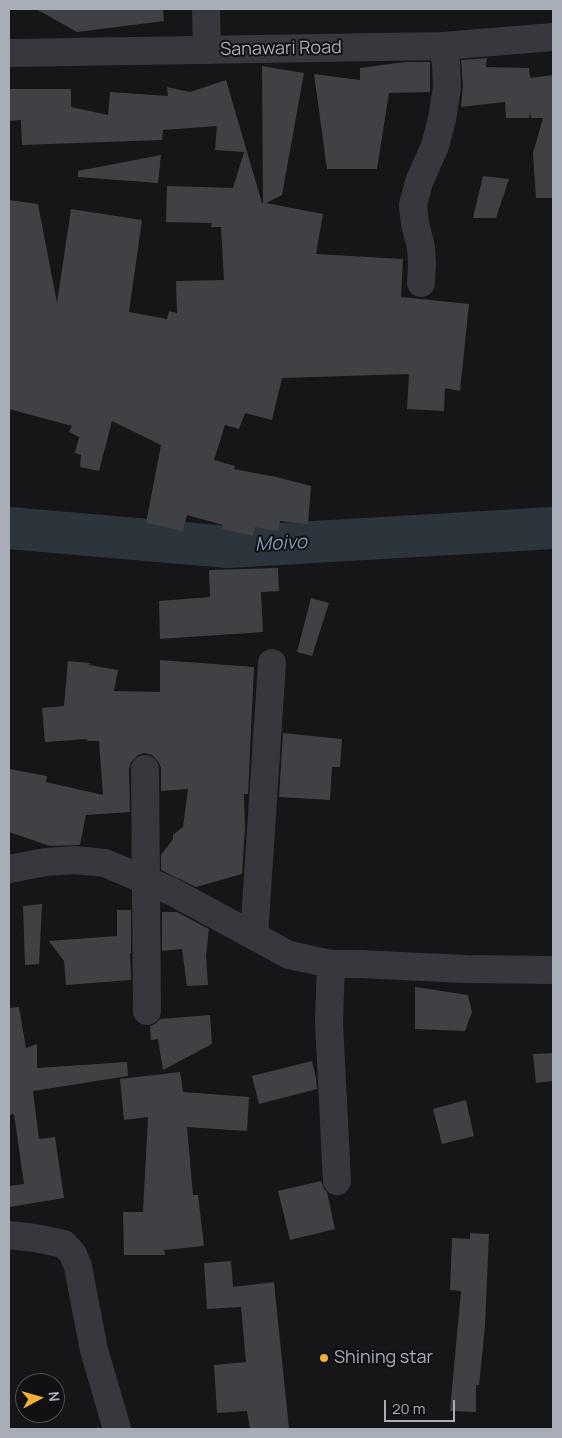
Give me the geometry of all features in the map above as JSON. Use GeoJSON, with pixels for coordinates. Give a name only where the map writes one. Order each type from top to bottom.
{"type":"FeatureCollection","features":[{"type":"Feature","properties":{"kind":"street"},"geometry":{"type":"LineString","coordinates":[[206,9],[207,50]]}},
{"type":"Feature","properties":{"kind":"street","name":"Sanawari Road"},"geometry":{"type":"LineString","coordinates":[[9,53],[443,46],[553,37]]}},
{"type":"Feature","properties":{"kind":"street"},"geometry":{"type":"LineString","coordinates":[[422,282],[421,247],[415,224],[413,205],[419,182],[435,146],[442,119],[447,86],[443,46]]}},
{"type":"Feature","properties":{"kind":"street"},"geometry":{"type":"LineString","coordinates":[[254,936],[272,663]]}},
{"type":"Feature","properties":{"kind":"street"},"geometry":{"type":"LineString","coordinates":[[145,769],[147,1011]]}},
{"type":"Feature","properties":{"kind":"street"},"geometry":{"type":"LineString","coordinates":[[9,869],[46,862],[74,860],[105,863],[171,891],[290,954],[331,964],[553,970]]}},
{"type":"Feature","properties":{"kind":"street"},"geometry":{"type":"LineString","coordinates":[[331,964],[329,1022],[336,1181]]}},
{"type":"Feature","properties":{"kind":"street"},"geometry":{"type":"LineString","coordinates":[[9,1235],[64,1244],[73,1254],[78,1267],[94,1350],[117,1429]]}},
{"type":"Feature","properties":{"kind":"building"},"geometry":{"type":"Polygon","coordinates":[[[36,9],[163,9],[164,21],[77,32],[36,9]]]}},
{"type":"Feature","properties":{"kind":"building"},"geometry":{"type":"Polygon","coordinates":[[[487,58],[486,67],[529,68],[530,78],[553,75],[553,198],[536,198],[533,153],[543,118],[531,118],[530,112],[529,118],[506,118],[505,102],[461,107],[463,86],[461,60],[487,58]]]}},
{"type":"Feature","properties":{"kind":"building"},"geometry":{"type":"Polygon","coordinates":[[[405,62],[430,62],[430,92],[389,93],[377,169],[327,169],[314,74],[360,80],[360,68],[405,62]]]}},
{"type":"Feature","properties":{"kind":"building"},"geometry":{"type":"Polygon","coordinates":[[[262,66],[304,73],[282,195],[266,203],[323,214],[316,254],[403,259],[401,297],[469,304],[460,391],[445,388],[444,411],[407,409],[409,374],[282,378],[272,420],[245,413],[239,429],[225,425],[214,460],[235,466],[234,469],[311,486],[308,524],[280,521],[278,531],[255,527],[253,536],[222,529],[223,525],[187,515],[183,531],[146,523],[161,445],[112,421],[99,471],[80,467],[81,455],[75,453],[79,437],[69,432],[72,426],[9,409],[9,200],[38,204],[57,303],[71,209],[142,220],[129,312],[167,319],[169,311],[177,313],[176,281],[224,280],[221,227],[211,227],[212,223],[166,222],[167,186],[233,188],[244,152],[215,150],[217,126],[163,130],[162,140],[22,145],[21,120],[9,121],[9,89],[71,89],[71,107],[108,115],[110,92],[168,96],[167,87],[190,92],[226,80],[263,203],[262,66]]]}},
{"type":"Feature","properties":{"kind":"building"},"geometry":{"type":"Polygon","coordinates":[[[161,155],[158,183],[78,177],[78,171],[161,155]]]}},
{"type":"Feature","properties":{"kind":"building"},"geometry":{"type":"Polygon","coordinates":[[[483,176],[509,179],[496,218],[473,218],[483,176]]]}},
{"type":"Feature","properties":{"kind":"building"},"geometry":{"type":"Polygon","coordinates":[[[278,568],[279,591],[261,592],[263,632],[160,639],[159,601],[210,597],[209,570],[278,568]]]}},
{"type":"Feature","properties":{"kind":"building"},"geometry":{"type":"Polygon","coordinates":[[[311,598],[329,603],[312,656],[297,652],[311,598]]]}},
{"type":"Feature","properties":{"kind":"building"},"geometry":{"type":"Polygon","coordinates":[[[160,660],[254,667],[248,794],[244,794],[245,828],[242,874],[196,887],[161,870],[161,855],[173,839],[173,835],[183,827],[188,789],[161,791],[161,768],[158,761],[152,755],[144,753],[138,755],[131,762],[129,769],[130,812],[86,815],[80,845],[50,846],[9,832],[9,769],[47,776],[46,782],[103,795],[99,741],[87,741],[87,739],[45,742],[42,708],[64,706],[68,661],[90,663],[89,665],[118,670],[114,691],[160,692],[160,660]]]}},
{"type":"Feature","properties":{"kind":"building"},"geometry":{"type":"Polygon","coordinates":[[[283,733],[342,739],[340,767],[332,767],[330,800],[279,797],[283,733]]]}},
{"type":"Feature","properties":{"kind":"building"},"geometry":{"type":"Polygon","coordinates":[[[42,904],[39,964],[25,965],[23,906],[42,904]]]}},
{"type":"Feature","properties":{"kind":"building"},"geometry":{"type":"Polygon","coordinates":[[[117,910],[131,910],[131,980],[66,985],[64,961],[49,941],[117,936],[117,910]]]}},
{"type":"Feature","properties":{"kind":"building"},"geometry":{"type":"Polygon","coordinates":[[[162,912],[177,912],[209,929],[206,956],[208,985],[187,986],[182,949],[162,951],[162,912]]]}},
{"type":"Feature","properties":{"kind":"building"},"geometry":{"type":"Polygon","coordinates":[[[415,987],[468,995],[472,1012],[465,1031],[415,1029],[415,987]]]}},
{"type":"Feature","properties":{"kind":"building"},"geometry":{"type":"Polygon","coordinates":[[[19,1007],[26,1048],[37,1044],[37,1068],[127,1062],[128,1076],[33,1091],[39,1139],[55,1137],[64,1198],[9,1207],[9,1186],[24,1184],[14,1114],[9,1115],[9,1008],[19,1007]]]}},
{"type":"Feature","properties":{"kind":"building"},"geometry":{"type":"Polygon","coordinates":[[[210,1015],[212,1044],[163,1070],[158,1039],[151,1040],[150,1026],[160,1019],[210,1015]]]}},
{"type":"Feature","properties":{"kind":"building"},"geometry":{"type":"Polygon","coordinates":[[[553,1053],[553,1081],[536,1083],[533,1054],[553,1053]]]}},
{"type":"Feature","properties":{"kind":"building"},"geometry":{"type":"Polygon","coordinates":[[[312,1061],[317,1089],[259,1104],[252,1076],[312,1061]]]}},
{"type":"Feature","properties":{"kind":"building"},"geometry":{"type":"Polygon","coordinates":[[[180,1072],[183,1092],[249,1097],[247,1131],[187,1127],[193,1195],[198,1195],[204,1246],[164,1250],[165,1255],[124,1255],[123,1212],[143,1212],[148,1117],[124,1120],[120,1079],[180,1072]]]}},
{"type":"Feature","properties":{"kind":"building"},"geometry":{"type":"Polygon","coordinates":[[[466,1100],[474,1136],[442,1144],[433,1109],[466,1100]]]}},
{"type":"Feature","properties":{"kind":"building"},"geometry":{"type":"Polygon","coordinates":[[[321,1181],[327,1192],[335,1229],[290,1240],[278,1191],[321,1181]]]}},
{"type":"Feature","properties":{"kind":"building"},"geometry":{"type":"Polygon","coordinates":[[[470,1233],[489,1234],[485,1326],[479,1385],[476,1385],[476,1412],[450,1411],[461,1291],[450,1290],[452,1238],[470,1239],[470,1233]]]}},
{"type":"Feature","properties":{"kind":"building"},"geometry":{"type":"Polygon","coordinates":[[[231,1261],[233,1287],[274,1282],[289,1429],[250,1429],[247,1411],[217,1413],[214,1365],[246,1362],[241,1307],[207,1309],[204,1263],[231,1261]]]}},
{"type":"Feature","properties":{"kind":"waterway","name":"Moivo"},"geometry":{"type":"LineString","coordinates":[[9,528],[228,547],[553,528]]}},
{"type":"Feature","properties":{"kind":"place","name":"Shining star"},"geometry":{"type":"Point","coordinates":[324,1358]}}]}
